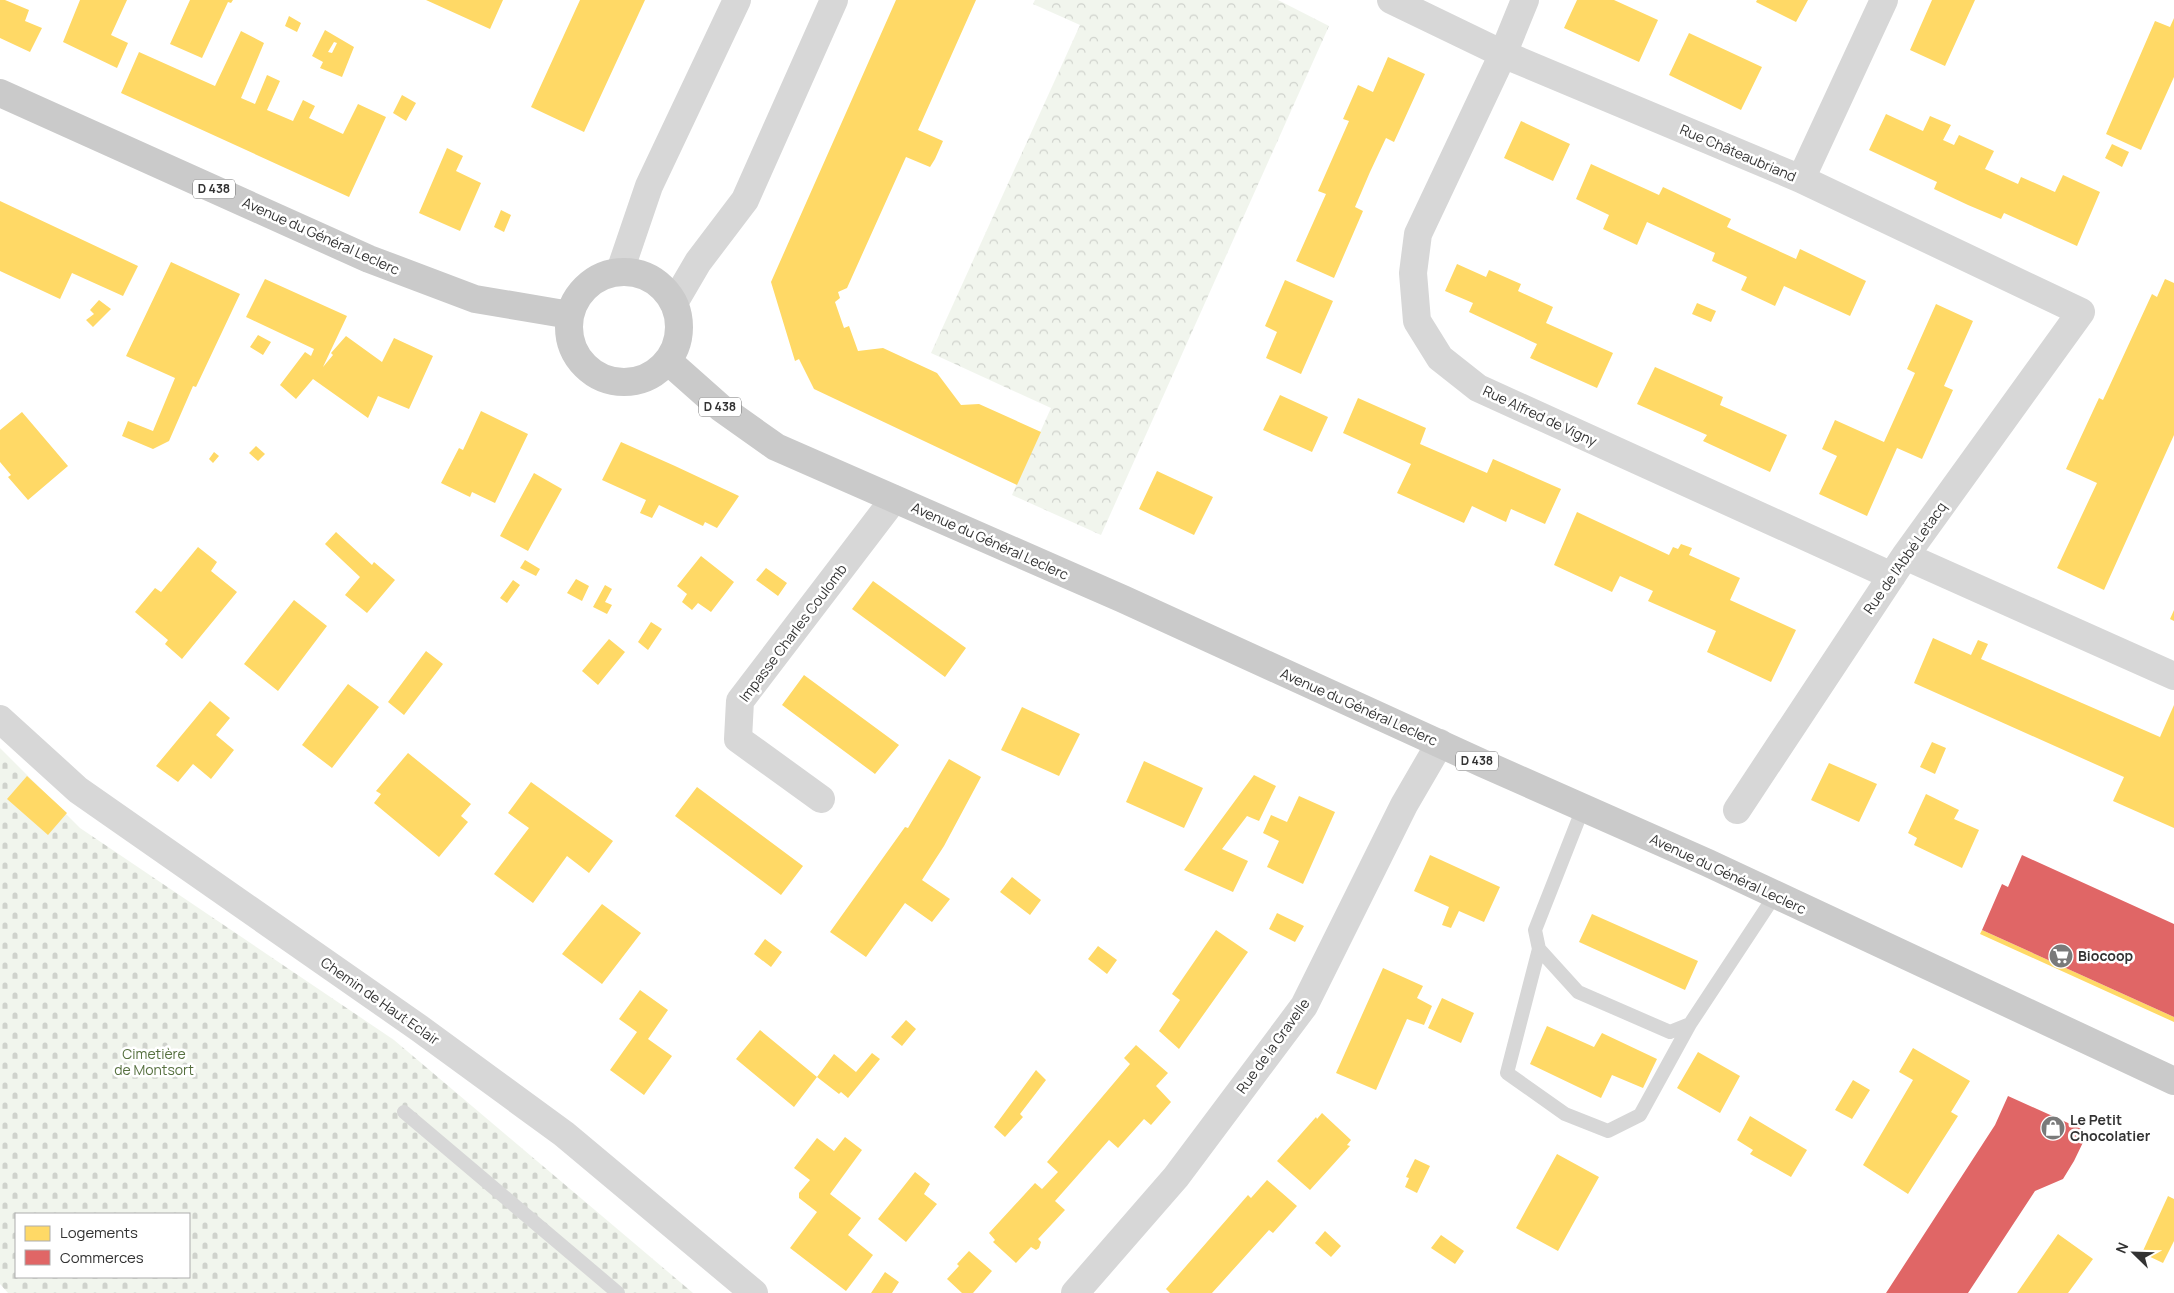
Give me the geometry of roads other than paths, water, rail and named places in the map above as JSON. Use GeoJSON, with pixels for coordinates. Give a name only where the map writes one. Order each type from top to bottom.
{"type":"FeatureCollection","features":[{"type":"Feature","properties":{"kind":"main road","name":"Avenue du Général Leclerc"},"geometry":{"type":"LineString","coordinates":[[0,93],[429,283],[475,299],[570,315]]}},
{"type":"Feature","properties":{"kind":"main road"},"geometry":{"type":"LineString","coordinates":[[620,272],[634,272],[658,283],[674,303],[679,318],[679,333],[675,348],[668,361],[655,372],[641,380],[624,382],[608,380],[593,373],[581,362],[573,348],[568,332],[570,315],[580,294],[598,278],[620,272]]}},
{"type":"Feature","properties":{"kind":"main road","name":"Avenue du Général Leclerc"},"geometry":{"type":"LineString","coordinates":[[668,361],[722,408],[776,447],[1124,599],[1775,895],[2174,1081]]}},
{"type":"Feature","properties":{"kind":"street"},"geometry":{"type":"LineString","coordinates":[[620,272],[649,186],[737,0]]}},
{"type":"Feature","properties":{"kind":"street"},"geometry":{"type":"LineString","coordinates":[[674,303],[698,262],[745,200],[834,0]]}},
{"type":"Feature","properties":{"kind":"street","name":"Rue Châteaubriand"},"geometry":{"type":"LineString","coordinates":[[1391,0],[1503,54],[1801,179],[2081,312]]}},
{"type":"Feature","properties":{"kind":"street","name":"Rue Alfred de Vigny"},"geometry":{"type":"LineString","coordinates":[[1525,0],[1503,54],[1418,234],[1413,273],[1417,321],[1440,358],[1478,388],[1899,566],[2174,676]]}},
{"type":"Feature","properties":{"kind":"street"},"geometry":{"type":"LineString","coordinates":[[1801,179],[1884,0]]}},
{"type":"Feature","properties":{"kind":"street","name":"Rue de l'Abbé Letacq"},"geometry":{"type":"LineString","coordinates":[[1737,810],[1899,566],[2081,312]]}},
{"type":"Feature","properties":{"kind":"street","name":"Impasse Charles Coulomb"},"geometry":{"type":"LineString","coordinates":[[821,799],[738,739],[740,701],[894,499]]}},
{"type":"Feature","properties":{"kind":"street","name":"Chemin de Haut Eclair"},"geometry":{"type":"LineString","coordinates":[[0,719],[78,790],[419,1028],[564,1134],[754,1293]]}},
{"type":"Feature","properties":{"kind":"street","name":"Rue de la Gravelle"},"geometry":{"type":"LineString","coordinates":[[1075,1293],[1176,1177],[1304,1006],[1404,805],[1440,743]]}},
{"type":"Feature","properties":{"kind":"lane"},"geometry":{"type":"LineString","coordinates":[[1583,808],[1535,930],[1539,949],[1507,1073],[1565,1114],[1608,1131],[1640,1115],[1690,1024],[1775,895]]}},
{"type":"Feature","properties":{"kind":"lane"},"geometry":{"type":"LineString","coordinates":[[1539,949],[1578,992],[1670,1032],[1690,1024]]}},
{"type":"Feature","properties":{"kind":"lane"},"geometry":{"type":"LineString","coordinates":[[404,1112],[618,1293]]}},
{"type":"Feature","properties":{"kind":"place","name":"Biocoop"},"geometry":{"type":"Point","coordinates":[2061,956]}},
{"type":"Feature","properties":{"kind":"place","name":"Le Petit Chocolatier"},"geometry":{"type":"Point","coordinates":[2053,1128]}},
{"type":"Feature","properties":{"kind":"park label","name":"Cimetière de Montsort"},"geometry":{"type":"Point","coordinates":[154,1062]}}]}
